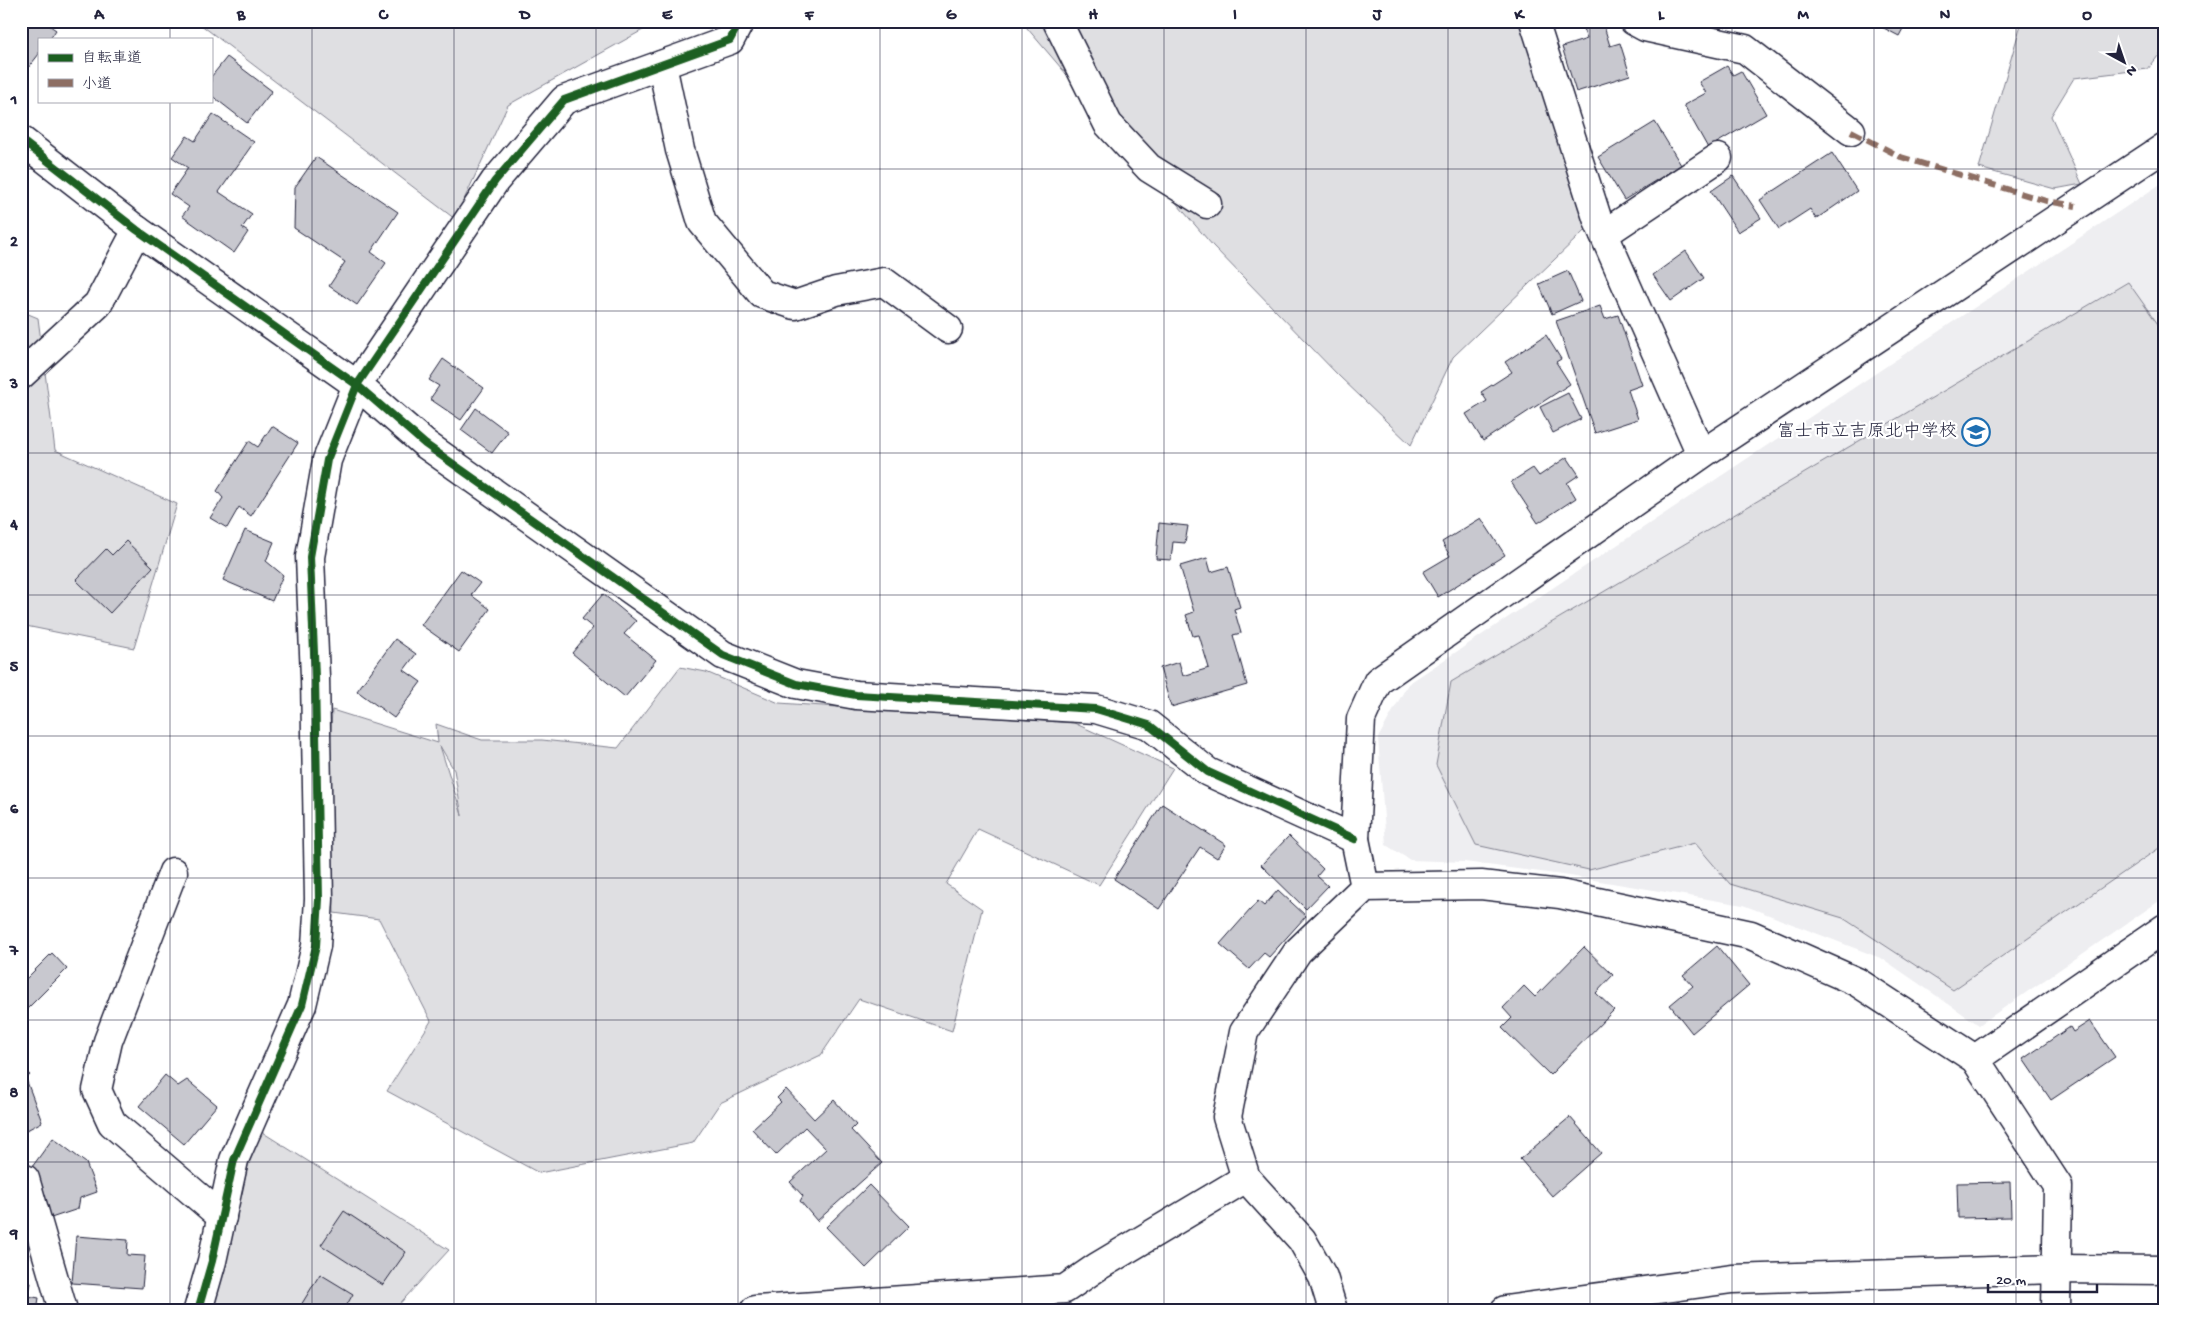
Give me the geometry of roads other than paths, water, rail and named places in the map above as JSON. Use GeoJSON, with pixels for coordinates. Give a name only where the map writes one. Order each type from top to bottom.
{"type":"FeatureCollection","features":[{"type":"Feature","properties":{"kind":"street"},"geometry":{"type":"LineString","coordinates":[[198,1310],[212,1261],[234,1160],[302,1005],[316,946],[319,899],[315,677],[310,557],[327,460],[357,385],[495,181],[564,100],[730,40],[740,21]]}},
{"type":"Feature","properties":{"kind":"street"},"geometry":{"type":"LineString","coordinates":[[1057,21],[1108,124],[1149,168],[1207,204]]}},
{"type":"Feature","properties":{"kind":"street"},"geometry":{"type":"LineString","coordinates":[[1534,21],[1604,234],[1701,454]]}},
{"type":"Feature","properties":{"kind":"street"},"geometry":{"type":"LineString","coordinates":[[1634,21],[1644,27],[1745,50],[1851,131]]}},
{"type":"Feature","properties":{"kind":"street"},"geometry":{"type":"LineString","coordinates":[[662,65],[680,150],[702,222],[762,294],[794,305],[836,291],[884,282],[948,328]]}},
{"type":"Feature","properties":{"kind":"street"},"geometry":{"type":"LineString","coordinates":[[21,140],[138,230],[357,385],[425,444],[723,655],[796,684],[856,695],[1096,710],[1131,720],[1148,725],[1208,772],[1355,840]]}},
{"type":"Feature","properties":{"kind":"street"},"geometry":{"type":"LineString","coordinates":[[1365,887],[1355,840],[1361,719],[1378,681],[1701,454],[2165,147]]}},
{"type":"Feature","properties":{"kind":"street"},"geometry":{"type":"LineString","coordinates":[[1604,234],[1718,158]]}},
{"type":"Feature","properties":{"kind":"street"},"geometry":{"type":"LineString","coordinates":[[21,375],[98,304],[138,230]]}},
{"type":"Feature","properties":{"kind":"street"},"geometry":{"type":"LineString","coordinates":[[173,872],[108,1041],[97,1090],[112,1123],[222,1217]]}},
{"type":"Feature","properties":{"kind":"street"},"geometry":{"type":"LineString","coordinates":[[1333,1310],[1324,1277],[1302,1240],[1246,1178],[1228,1117],[1244,1032],[1298,951],[1365,887],[1481,885],[1560,894],[1751,935],[1857,982],[1976,1059],[2058,1186],[2055,1269],[2056,1310]]}},
{"type":"Feature","properties":{"kind":"street"},"geometry":{"type":"LineString","coordinates":[[1976,1059],[2165,928]]}},
{"type":"Feature","properties":{"kind":"street"},"geometry":{"type":"LineString","coordinates":[[755,1310],[1064,1289],[1097,1267],[1246,1178]]}},
{"type":"Feature","properties":{"kind":"street"},"geometry":{"type":"LineString","coordinates":[[24,1179],[76,1307]]}},
{"type":"Feature","properties":{"kind":"street"},"geometry":{"type":"LineString","coordinates":[[1505,1310],[1732,1279],[2055,1269],[2165,1270]]}},
{"type":"Feature","properties":{"kind":"place","name":"富士市立吉原北中学校"},"geometry":{"type":"Point","coordinates":[1976,432]}}]}
